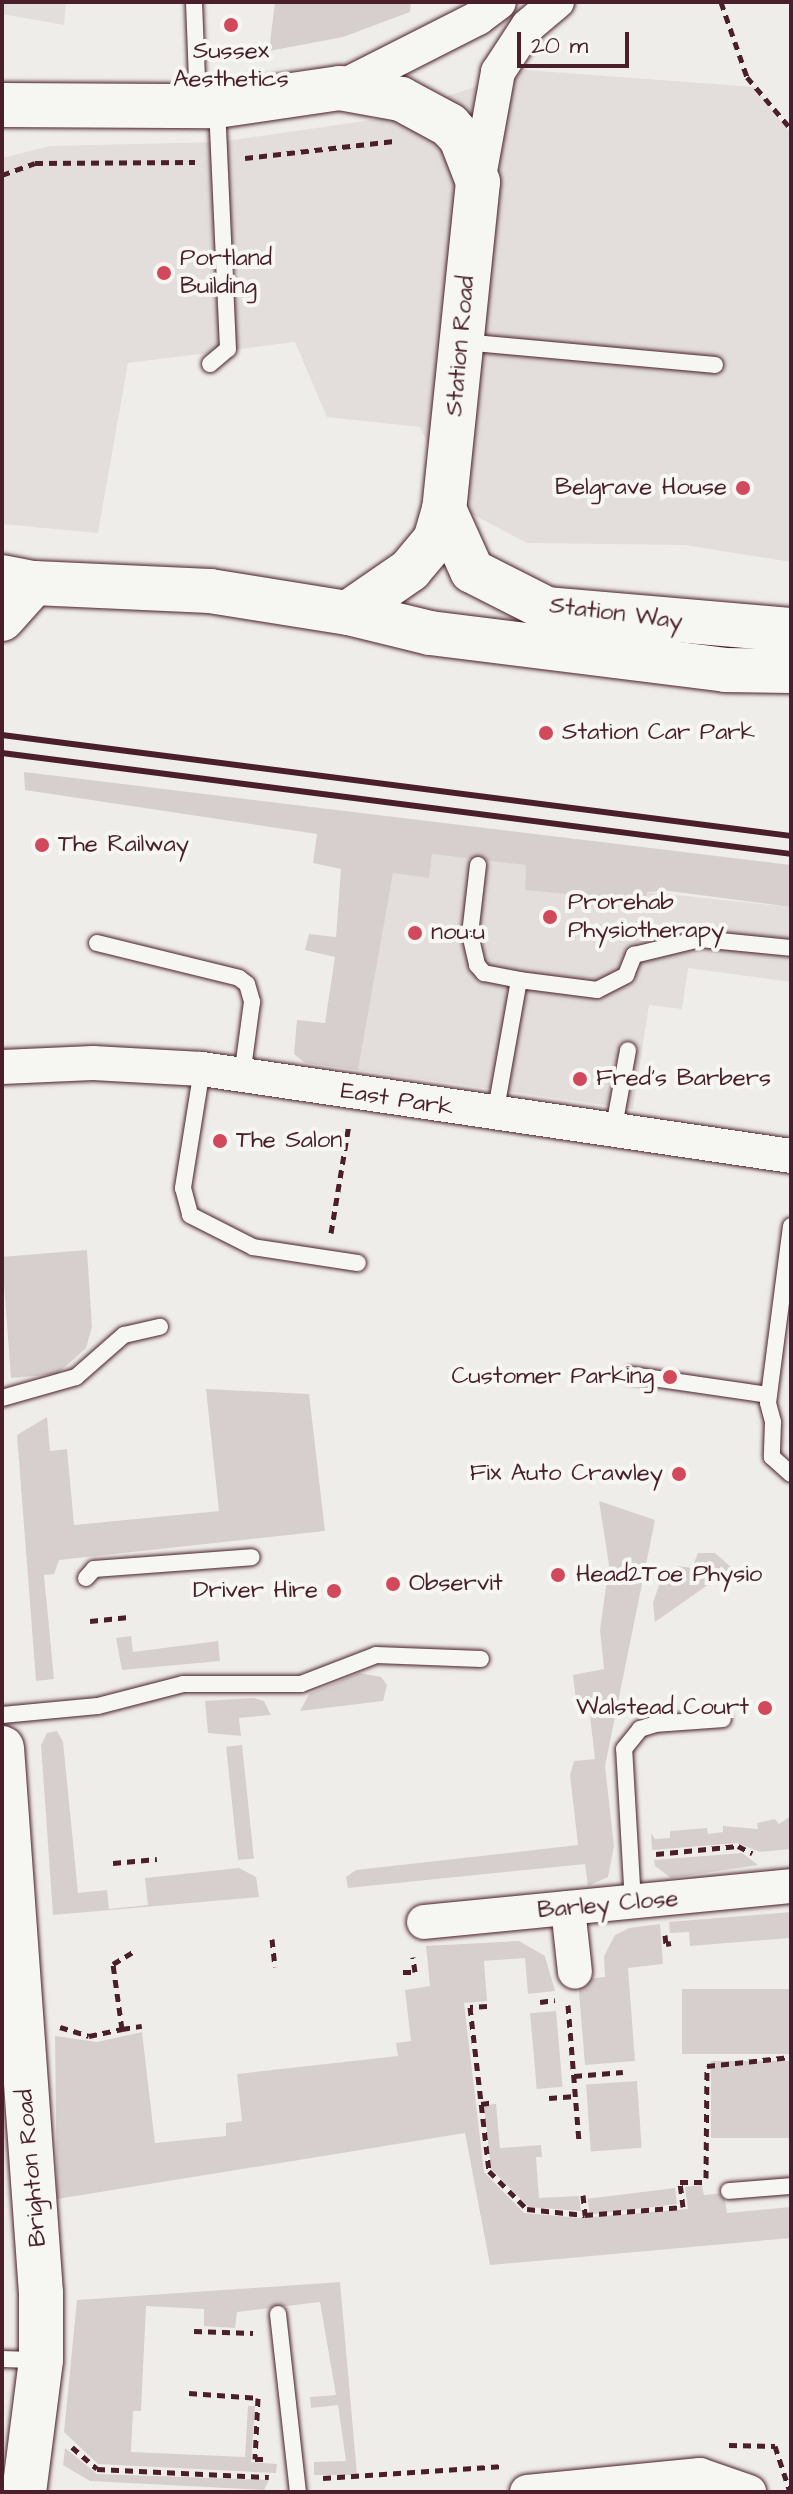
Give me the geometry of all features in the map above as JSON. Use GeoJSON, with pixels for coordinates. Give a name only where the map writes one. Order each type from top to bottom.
{"type":"FeatureCollection","features":[{"type":"Feature","properties":{"kind":"main road"},"geometry":{"type":"LineString","coordinates":[[9,111],[208,107],[340,88],[387,93],[449,125],[466,146],[478,182]]}},
{"type":"Feature","properties":{"kind":"main road","name":"Station Road"},"geometry":{"type":"LineString","coordinates":[[444,509],[478,182]]}},
{"type":"Feature","properties":{"kind":"main road"},"geometry":{"type":"LineString","coordinates":[[348,613],[410,570],[435,540],[444,509]]}},
{"type":"Feature","properties":{"kind":"main road","name":"Station Way"},"geometry":{"type":"LineString","coordinates":[[444,509],[472,571],[547,609],[791,630]]}},
{"type":"Feature","properties":{"kind":"main road"},"geometry":{"type":"LineString","coordinates":[[2,619],[18,580]]}},
{"type":"Feature","properties":{"kind":"main road","name":"Station Way"},"geometry":{"type":"LineString","coordinates":[[18,580],[210,591],[348,613],[430,633],[725,670],[791,671]]}},
{"type":"Feature","properties":{"kind":"main road","name":"Brighton Road"},"geometry":{"type":"LineString","coordinates":[[2,1748],[22,2359],[34,2420],[24,2492]]}},
{"type":"Feature","properties":{"kind":"street"},"geometry":{"type":"LineString","coordinates":[[340,88],[478,18],[499,2]]}},
{"type":"Feature","properties":{"kind":"street"},"geometry":{"type":"LineString","coordinates":[[478,182],[498,72],[528,26],[557,2]]}},
{"type":"Feature","properties":{"kind":"street","name":"East Park"},"geometry":{"type":"LineString","coordinates":[[2,1067],[93,1063],[202,1069],[495,1115],[791,1156]]}},
{"type":"Feature","properties":{"kind":"street","name":"Barley Close"},"geometry":{"type":"LineString","coordinates":[[424,1922],[791,1886]]}},
{"type":"Feature","properties":{"kind":"street"},"geometry":{"type":"LineString","coordinates":[[568,1908],[575,1972]]}},
{"type":"Feature","properties":{"kind":"street"},"geometry":{"type":"LineString","coordinates":[[520,2478],[700,2475],[749,2492]]}},
{"type":"Feature","properties":{"kind":"street"},"geometry":{"type":"LineString","coordinates":[[24,2492],[37,2492]]}},
{"type":"Feature","properties":{"kind":"lane"},"geometry":{"type":"LineString","coordinates":[[194,2],[208,107],[219,161],[228,349],[210,364]]}},
{"type":"Feature","properties":{"kind":"lane"},"geometry":{"type":"LineString","coordinates":[[463,342],[715,365]]}},
{"type":"Feature","properties":{"kind":"lane"},"geometry":{"type":"LineString","coordinates":[[478,865],[470,934],[477,965],[484,973],[597,990],[626,975],[634,955],[700,939],[791,948]]}},
{"type":"Feature","properties":{"kind":"lane"},"geometry":{"type":"LineString","coordinates":[[97,943],[239,978],[247,984],[252,1002],[242,1076]]}},
{"type":"Feature","properties":{"kind":"lane"},"geometry":{"type":"LineString","coordinates":[[495,1115],[519,980]]}},
{"type":"Feature","properties":{"kind":"lane"},"geometry":{"type":"LineString","coordinates":[[613,1132],[628,1050]]}},
{"type":"Feature","properties":{"kind":"lane"},"geometry":{"type":"LineString","coordinates":[[202,1069],[183,1188],[190,1215],[253,1247],[358,1263]]}},
{"type":"Feature","properties":{"kind":"lane"},"geometry":{"type":"LineString","coordinates":[[791,1226],[769,1395],[772,1457],[791,1474]]}},
{"type":"Feature","properties":{"kind":"lane"},"geometry":{"type":"LineString","coordinates":[[2,1398],[76,1377],[124,1335],[160,1327]]}},
{"type":"Feature","properties":{"kind":"lane"},"geometry":{"type":"LineString","coordinates":[[632,1375],[769,1395]]}},
{"type":"Feature","properties":{"kind":"lane"},"geometry":{"type":"LineString","coordinates":[[86,1578],[94,1569],[252,1557]]}},
{"type":"Feature","properties":{"kind":"lane"},"geometry":{"type":"LineString","coordinates":[[2,1715],[98,1706],[201,1682],[292,1685],[376,1655],[481,1659]]}},
{"type":"Feature","properties":{"kind":"lane"},"geometry":{"type":"LineString","coordinates":[[633,1903],[621,1767],[630,1737],[655,1724],[723,1719]]}},
{"type":"Feature","properties":{"kind":"lane"},"geometry":{"type":"LineString","coordinates":[[729,2191],[791,2186]]}},
{"type":"Feature","properties":{"kind":"lane"},"geometry":{"type":"LineString","coordinates":[[278,2314],[298,2485]]}},
{"type":"Feature","properties":{"kind":"path"},"geometry":{"type":"LineString","coordinates":[[721,2],[747,77],[791,129]]}},
{"type":"Feature","properties":{"kind":"path"},"geometry":{"type":"LineString","coordinates":[[2,175],[35,163],[219,161],[409,140]]}},
{"type":"Feature","properties":{"kind":"path"},"geometry":{"type":"LineString","coordinates":[[326,1258],[354,1094]]}},
{"type":"Feature","properties":{"kind":"path"},"geometry":{"type":"LineString","coordinates":[[90,1621],[129,1617]]}},
{"type":"Feature","properties":{"kind":"path"},"geometry":{"type":"LineString","coordinates":[[629,1857],[738,1846],[761,1859]]}},
{"type":"Feature","properties":{"kind":"path"},"geometry":{"type":"LineString","coordinates":[[113,1863],[157,1859]]}},
{"type":"Feature","properties":{"kind":"path"},"geometry":{"type":"LineString","coordinates":[[272,1939],[275,1967]]}},
{"type":"Feature","properties":{"kind":"path"},"geometry":{"type":"LineString","coordinates":[[122,2029],[113,1964],[133,1952]]}},
{"type":"Feature","properties":{"kind":"path"},"geometry":{"type":"LineString","coordinates":[[575,1972],[566,1977],[579,2143]]}},
{"type":"Feature","properties":{"kind":"path"},"geometry":{"type":"LineString","coordinates":[[487,2006],[470,2007],[489,2171],[527,2209],[585,2215],[683,2207],[680,2182],[706,2179]]}},
{"type":"Feature","properties":{"kind":"path"},"geometry":{"type":"LineString","coordinates":[[46,2029],[65,2027],[89,2036],[142,2026]]}},
{"type":"Feature","properties":{"kind":"path"},"geometry":{"type":"LineString","coordinates":[[729,2191],[707,2191],[707,2066],[791,2057]]}},
{"type":"Feature","properties":{"kind":"path"},"geometry":{"type":"LineString","coordinates":[[574,2076],[623,2072]]}},
{"type":"Feature","properties":{"kind":"path"},"geometry":{"type":"LineString","coordinates":[[549,2098],[576,2096]]}},
{"type":"Feature","properties":{"kind":"path"},"geometry":{"type":"LineString","coordinates":[[481,2104],[495,2102]]}},
{"type":"Feature","properties":{"kind":"path"},"geometry":{"type":"LineString","coordinates":[[583,2195],[585,2215]]}},
{"type":"Feature","properties":{"kind":"path"},"geometry":{"type":"LineString","coordinates":[[194,2331],[281,2335]]}},
{"type":"Feature","properties":{"kind":"path"},"geometry":{"type":"LineString","coordinates":[[189,2393],[258,2398],[255,2459],[297,2460]]}},
{"type":"Feature","properties":{"kind":"path"},"geometry":{"type":"LineString","coordinates":[[34,2420],[55,2431],[97,2469],[298,2485],[358,2479],[520,2478]]}},
{"type":"Feature","properties":{"kind":"path"},"geometry":{"type":"LineString","coordinates":[[717,2446],[775,2446],[790,2492]]}},
{"type":"Feature","properties":{"kind":"shaded area"},"geometry":{"type":"Polygon","coordinates":[[[2,2],[66,2],[64,25],[2,14],[2,2]]]}},
{"type":"Feature","properties":{"kind":"shaded area"},"geometry":{"type":"Polygon","coordinates":[[[275,2],[411,2],[410,12],[343,37],[269,51],[275,2]]]}},
{"type":"Feature","properties":{"kind":"shaded area"},"geometry":{"type":"Polygon","coordinates":[[[526,70],[755,87],[791,134],[791,562],[685,545],[527,543],[462,509],[420,427],[327,417],[295,342],[128,363],[98,533],[2,524],[2,158],[50,146],[219,142],[378,119],[526,70]]]}},
{"type":"Feature","properties":{"kind":"shaded area"},"geometry":{"type":"Polygon","coordinates":[[[24,772],[791,865],[791,907],[669,891],[647,892],[646,898],[609,898],[525,890],[526,865],[432,854],[429,878],[393,873],[358,1070],[305,1063],[294,1054],[297,1020],[325,1023],[335,957],[305,950],[309,934],[336,937],[341,869],[313,863],[317,834],[25,790],[24,772]]]}},
{"type":"Feature","properties":{"kind":"shaded area"},"geometry":{"type":"Polygon","coordinates":[[[397,846],[648,875],[647,892],[791,907],[791,982],[688,968],[682,1009],[649,1005],[633,1109],[358,1070],[397,846]]]}},
{"type":"Feature","properties":{"kind":"shaded area"},"geometry":{"type":"Polygon","coordinates":[[[87,1250],[92,1327],[86,1348],[57,1374],[11,1378],[2,1257],[87,1250]]]}},
{"type":"Feature","properties":{"kind":"shaded area"},"geometry":{"type":"Polygon","coordinates":[[[206,1389],[309,1394],[325,1531],[59,1560],[54,1574],[44,1575],[54,1679],[36,1681],[17,1435],[47,1417],[50,1451],[67,1449],[74,1525],[219,1511],[206,1389]]]}},
{"type":"Feature","properties":{"kind":"shaded area"},"geometry":{"type":"Polygon","coordinates":[[[599,1501],[655,1520],[605,1766],[614,1846],[608,1877],[588,1886],[585,1864],[348,1888],[346,1877],[356,1870],[578,1845],[570,1775],[574,1761],[595,1759],[588,1699],[576,1700],[573,1675],[604,1669],[600,1630],[609,1565],[599,1501]]]}},
{"type":"Feature","properties":{"kind":"shaded area"},"geometry":{"type":"Polygon","coordinates":[[[698,1553],[715,1553],[732,1568],[655,1622],[653,1603],[661,1579],[677,1566],[692,1568],[698,1553]]]}},
{"type":"Feature","properties":{"kind":"shaded area"},"geometry":{"type":"Polygon","coordinates":[[[131,1636],[133,1652],[218,1641],[220,1661],[122,1670],[116,1638],[131,1636]]]}},
{"type":"Feature","properties":{"kind":"shaded area"},"geometry":{"type":"Polygon","coordinates":[[[359,1673],[381,1677],[387,1685],[383,1701],[300,1711],[309,1694],[359,1673]]]}},
{"type":"Feature","properties":{"kind":"shaded area"},"geometry":{"type":"Polygon","coordinates":[[[254,1698],[264,1701],[271,1715],[239,1718],[241,1736],[208,1733],[205,1701],[254,1698]]]}},
{"type":"Feature","properties":{"kind":"shaded area"},"geometry":{"type":"Polygon","coordinates":[[[57,1731],[63,1742],[78,1893],[107,1890],[109,1909],[148,1905],[145,1878],[239,1868],[256,1877],[259,1897],[53,1915],[41,1745],[47,1733],[57,1731]]]}},
{"type":"Feature","properties":{"kind":"shaded area"},"geometry":{"type":"Polygon","coordinates":[[[242,1745],[254,1858],[238,1860],[226,1747],[242,1745]]]}},
{"type":"Feature","properties":{"kind":"shaded area"},"geometry":{"type":"Polygon","coordinates":[[[791,1816],[791,1849],[760,1852],[737,1843],[652,1850],[651,1833],[655,1839],[670,1838],[670,1831],[707,1828],[708,1834],[723,1832],[723,1826],[758,1829],[757,1823],[775,1819],[779,1824],[791,1816]]]}},
{"type":"Feature","properties":{"kind":"shaded area"},"geometry":{"type":"Polygon","coordinates":[[[742,1853],[758,1865],[671,1878],[655,1866],[654,1860],[742,1853]]]}},
{"type":"Feature","properties":{"kind":"shaded area"},"geometry":{"type":"Polygon","coordinates":[[[791,1912],[790,1938],[690,1946],[689,1932],[670,1933],[669,1922],[791,1912]]]}},
{"type":"Feature","properties":{"kind":"shaded area"},"geometry":{"type":"Polygon","coordinates":[[[660,1924],[663,1964],[628,1968],[635,2061],[585,2065],[578,1980],[605,1977],[604,1956],[615,1935],[629,1928],[660,1924]]]}},
{"type":"Feature","properties":{"kind":"shaded area"},"geometry":{"type":"Polygon","coordinates":[[[519,1941],[545,1956],[555,1991],[528,1994],[525,1958],[484,1961],[487,2001],[464,2003],[484,2172],[524,2213],[581,2218],[688,2209],[685,2187],[702,2185],[704,2195],[724,2193],[727,2213],[791,2207],[791,2238],[490,2265],[465,2133],[57,2199],[55,2036],[97,2042],[142,2032],[155,2143],[226,2136],[226,2123],[242,2121],[237,2074],[398,2056],[396,2043],[411,2041],[405,1990],[430,1986],[426,1946],[519,1941]]]}},
{"type":"Feature","properties":{"kind":"shaded area"},"geometry":{"type":"Polygon","coordinates":[[[682,1989],[791,1989],[791,2054],[682,2054],[682,1989]]]}},
{"type":"Feature","properties":{"kind":"shaded area"},"geometry":{"type":"Polygon","coordinates":[[[556,2011],[563,2087],[537,2089],[530,2013],[556,2011]]]}},
{"type":"Feature","properties":{"kind":"shaded area"},"geometry":{"type":"Polygon","coordinates":[[[711,2061],[791,2061],[791,2138],[711,2138],[711,2061]]]}},
{"type":"Feature","properties":{"kind":"shaded area"},"geometry":{"type":"Polygon","coordinates":[[[637,2081],[642,2148],[591,2151],[586,2085],[637,2081]]]}},
{"type":"Feature","properties":{"kind":"shaded area"},"geometry":{"type":"Polygon","coordinates":[[[496,2104],[500,2148],[541,2145],[542,2157],[536,2157],[539,2198],[579,2196],[581,2211],[529,2207],[491,2169],[484,2105],[496,2104]]]}},
{"type":"Feature","properties":{"kind":"shaded area"},"geometry":{"type":"Polygon","coordinates":[[[675,2188],[677,2204],[590,2215],[588,2199],[675,2188]]]}},
{"type":"Feature","properties":{"kind":"shaded area"},"geometry":{"type":"Polygon","coordinates":[[[340,2282],[357,2475],[314,2475],[314,2462],[346,2461],[338,2405],[311,2408],[310,2397],[336,2395],[320,2302],[237,2312],[235,2328],[204,2326],[204,2309],[146,2306],[141,2411],[133,2411],[131,2452],[245,2457],[248,2406],[255,2406],[251,2462],[277,2464],[276,2473],[98,2464],[64,2432],[77,2300],[340,2282]]]}},
{"type":"Feature","properties":{"kind":"shaded area"},"geometry":{"type":"Polygon","coordinates":[[[65,2448],[97,2474],[269,2480],[264,2490],[90,2481],[63,2465],[65,2448]]]}},
{"type":"Feature","properties":{"kind":"railway"},"geometry":{"type":"LineString","coordinates":[[2,735],[791,836]]}},
{"type":"Feature","properties":{"kind":"railway"},"geometry":{"type":"LineString","coordinates":[[2,753],[791,854]]}},
{"type":"Feature","properties":{"kind":"place","name":"Sussex Aesthetics"},"geometry":{"type":"Point","coordinates":[231,25]}},
{"type":"Feature","properties":{"kind":"place","name":"Portland Building"},"geometry":{"type":"Point","coordinates":[164,273]}},
{"type":"Feature","properties":{"kind":"place","name":"Belgrave House"},"geometry":{"type":"Point","coordinates":[743,488]}},
{"type":"Feature","properties":{"kind":"place","name":"Station Car Park"},"geometry":{"type":"Point","coordinates":[546,733]}},
{"type":"Feature","properties":{"kind":"place","name":"The Railway"},"geometry":{"type":"Point","coordinates":[42,845]}},
{"type":"Feature","properties":{"kind":"place","name":"Prorehab Physiotherapy"},"geometry":{"type":"Point","coordinates":[550,917]}},
{"type":"Feature","properties":{"kind":"place","name":"nou:u"},"geometry":{"type":"Point","coordinates":[415,933]}},
{"type":"Feature","properties":{"kind":"place","name":"Fred's Barbers"},"geometry":{"type":"Point","coordinates":[580,1079]}},
{"type":"Feature","properties":{"kind":"place","name":"The Salon"},"geometry":{"type":"Point","coordinates":[220,1141]}},
{"type":"Feature","properties":{"kind":"place","name":"Customer Parking"},"geometry":{"type":"Point","coordinates":[670,1377]}},
{"type":"Feature","properties":{"kind":"place","name":"Fix Auto Crawley"},"geometry":{"type":"Point","coordinates":[679,1474]}},
{"type":"Feature","properties":{"kind":"place","name":"Head2Toe Physio"},"geometry":{"type":"Point","coordinates":[558,1575]}},
{"type":"Feature","properties":{"kind":"place","name":"Observit"},"geometry":{"type":"Point","coordinates":[393,1584]}},
{"type":"Feature","properties":{"kind":"place","name":"Driver Hire"},"geometry":{"type":"Point","coordinates":[334,1591]}},
{"type":"Feature","properties":{"kind":"place","name":"Walstead Court"},"geometry":{"type":"Point","coordinates":[765,1708]}}]}
